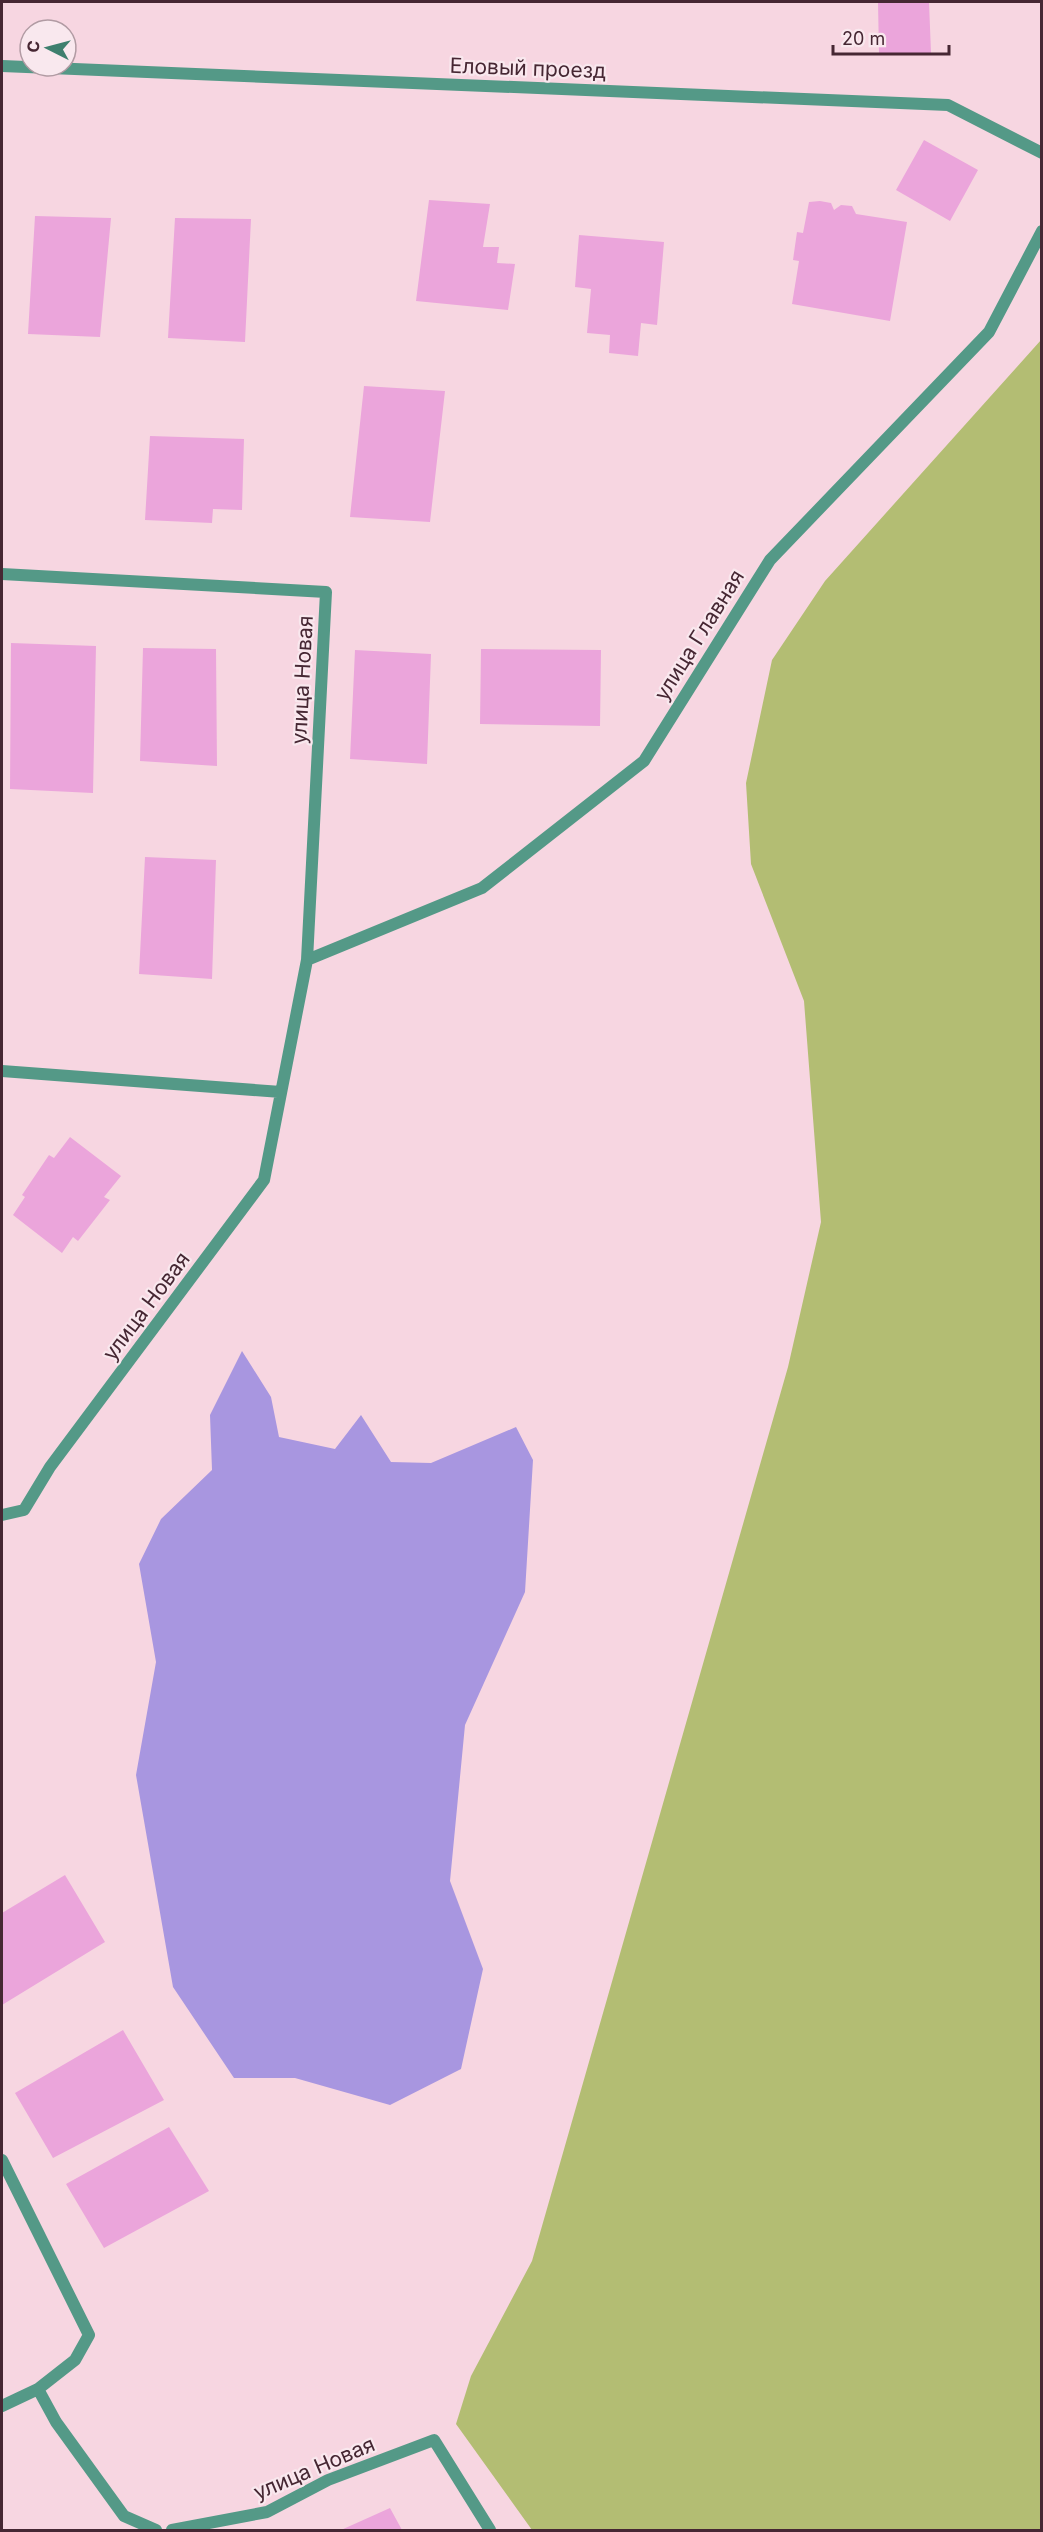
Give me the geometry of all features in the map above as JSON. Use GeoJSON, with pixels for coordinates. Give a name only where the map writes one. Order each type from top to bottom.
{"type":"FeatureCollection","features":[{"type":"Feature","properties":{"kind":"street","name":"Еловый проезд"},"geometry":{"type":"LineString","coordinates":[[2,66],[948,105],[1041,153]]}},
{"type":"Feature","properties":{"kind":"street","name":"улица Главная"},"geometry":{"type":"LineString","coordinates":[[307,960],[482,888],[644,761],[770,560],[989,332],[1041,231]]}},
{"type":"Feature","properties":{"kind":"street","name":"улица Новая"},"geometry":{"type":"LineString","coordinates":[[2,574],[326,592],[307,960],[264,1180],[50,1467],[24,1510],[2,1515]]}},
{"type":"Feature","properties":{"kind":"street"},"geometry":{"type":"LineString","coordinates":[[2,1071],[281,1092]]}},
{"type":"Feature","properties":{"kind":"street"},"geometry":{"type":"LineString","coordinates":[[2,2160],[90,2335],[75,2360],[38,2389],[2,2406]]}},
{"type":"Feature","properties":{"kind":"street"},"geometry":{"type":"LineString","coordinates":[[38,2389],[56,2422],[124,2516],[156,2530]]}},
{"type":"Feature","properties":{"kind":"street","name":"улица Новая"},"geometry":{"type":"LineString","coordinates":[[172,2530],[267,2512],[328,2480],[434,2440],[490,2530]]}},
{"type":"Feature","properties":{"kind":"green space"},"geometry":{"type":"Polygon","coordinates":[[[1041,340],[1041,2530],[532,2530],[456,2424],[471,2376],[532,2261],[788,1367],[821,1222],[804,1001],[751,864],[746,783],[772,660],[825,581],[1041,340]]]}},
{"type":"Feature","properties":{"kind":"shaded area"},"geometry":{"type":"Polygon","coordinates":[[[242,1351],[271,1397],[279,1437],[335,1449],[361,1415],[391,1462],[431,1463],[516,1427],[533,1460],[525,1592],[465,1725],[450,1881],[483,1969],[461,2069],[390,2105],[295,2078],[234,2078],[173,1987],[136,1775],[156,1662],[139,1564],[161,1519],[212,1470],[210,1415],[242,1351]]]}},
{"type":"Feature","properties":{"kind":"building"},"geometry":{"type":"Polygon","coordinates":[[[878,2],[929,2],[931,53],[879,54],[878,2]]]}},
{"type":"Feature","properties":{"kind":"building"},"geometry":{"type":"Polygon","coordinates":[[[924,140],[978,170],[950,221],[896,190],[924,140]]]}},
{"type":"Feature","properties":{"kind":"building"},"geometry":{"type":"Polygon","coordinates":[[[429,200],[490,204],[483,247],[499,247],[497,263],[515,264],[508,310],[416,301],[429,200]]]}},
{"type":"Feature","properties":{"kind":"building"},"geometry":{"type":"Polygon","coordinates":[[[809,202],[831,203],[834,210],[841,205],[852,206],[856,214],[907,222],[890,321],[792,304],[799,261],[793,260],[797,232],[803,233],[809,202]]]}},
{"type":"Feature","properties":{"kind":"building"},"geometry":{"type":"Polygon","coordinates":[[[35,216],[111,218],[100,337],[28,334],[35,216]]]}},
{"type":"Feature","properties":{"kind":"building"},"geometry":{"type":"Polygon","coordinates":[[[175,218],[251,219],[245,342],[168,338],[175,218]]]}},
{"type":"Feature","properties":{"kind":"building"},"geometry":{"type":"Polygon","coordinates":[[[579,235],[664,242],[657,325],[641,323],[638,356],[609,353],[610,335],[587,333],[591,289],[575,287],[579,235]]]}},
{"type":"Feature","properties":{"kind":"building"},"geometry":{"type":"Polygon","coordinates":[[[364,386],[445,391],[430,522],[350,517],[364,386]]]}},
{"type":"Feature","properties":{"kind":"building"},"geometry":{"type":"Polygon","coordinates":[[[150,436],[244,439],[242,510],[213,509],[212,523],[145,520],[150,436]]]}},
{"type":"Feature","properties":{"kind":"building"},"geometry":{"type":"Polygon","coordinates":[[[11,643],[96,646],[93,793],[10,789],[11,643]]]}},
{"type":"Feature","properties":{"kind":"building"},"geometry":{"type":"Polygon","coordinates":[[[143,648],[216,649],[217,766],[140,761],[143,648]]]}},
{"type":"Feature","properties":{"kind":"building"},"geometry":{"type":"Polygon","coordinates":[[[481,649],[601,650],[600,726],[480,724],[481,649]]]}},
{"type":"Feature","properties":{"kind":"building"},"geometry":{"type":"Polygon","coordinates":[[[355,650],[431,654],[427,764],[350,759],[355,650]]]}},
{"type":"Feature","properties":{"kind":"building"},"geometry":{"type":"Polygon","coordinates":[[[145,857],[216,860],[212,979],[139,974],[145,857]]]}},
{"type":"Feature","properties":{"kind":"building"},"geometry":{"type":"Polygon","coordinates":[[[70,1137],[121,1176],[104,1197],[110,1200],[78,1241],[73,1237],[62,1253],[13,1215],[25,1197],[22,1195],[49,1155],[54,1158],[70,1137]]]}},
{"type":"Feature","properties":{"kind":"building"},"geometry":{"type":"Polygon","coordinates":[[[65,1875],[105,1942],[2,2005],[2,1913],[65,1875]]]}},
{"type":"Feature","properties":{"kind":"building"},"geometry":{"type":"Polygon","coordinates":[[[123,2030],[164,2100],[53,2158],[15,2093],[123,2030]]]}},
{"type":"Feature","properties":{"kind":"building"},"geometry":{"type":"Polygon","coordinates":[[[169,2127],[209,2191],[104,2248],[66,2184],[169,2127]]]}},
{"type":"Feature","properties":{"kind":"building"},"geometry":{"type":"Polygon","coordinates":[[[390,2508],[402,2530],[341,2530],[390,2508]]]}}]}
